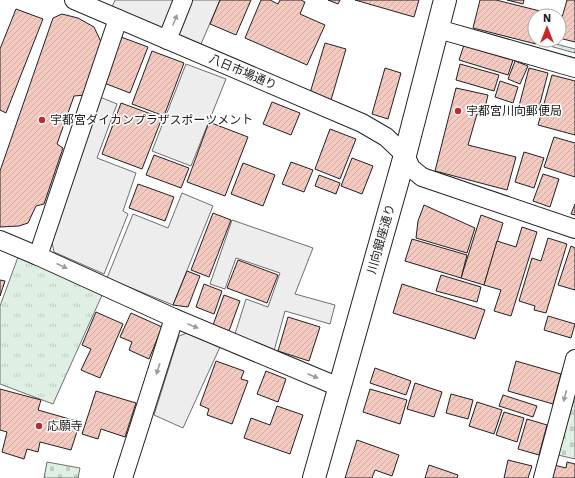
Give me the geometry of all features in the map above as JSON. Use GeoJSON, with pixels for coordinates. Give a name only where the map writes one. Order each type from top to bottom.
{"type":"FeatureCollection","features":[{"type":"Feature","properties":{"kind":"main road","name":"川向銀座通り"},"geometry":{"type":"LineString","coordinates":[[314,478],[404,155],[445,0]]}},
{"type":"Feature","properties":{"kind":"street","name":"八日市場通り"},"geometry":{"type":"LineString","coordinates":[[74,0],[362,122],[386,137],[404,155],[411,168],[422,177],[575,229]]}},
{"type":"Feature","properties":{"kind":"street"},"geometry":{"type":"LineString","coordinates":[[167,40],[183,0]]}},
{"type":"Feature","properties":{"kind":"street"},"geometry":{"type":"LineString","coordinates":[[38,256],[118,19]]}},
{"type":"Feature","properties":{"kind":"street"},"geometry":{"type":"LineString","coordinates":[[438,29],[575,68]]}},
{"type":"Feature","properties":{"kind":"street"},"geometry":{"type":"LineString","coordinates":[[0,240],[174,318],[339,387]]}},
{"type":"Feature","properties":{"kind":"street"},"geometry":{"type":"LineString","coordinates":[[123,478],[174,318]]}},
{"type":"Feature","properties":{"kind":"street"},"geometry":{"type":"LineString","coordinates":[[543,478],[575,359]]}},
{"type":"Feature","properties":{"kind":"green space"},"geometry":{"type":"Polygon","coordinates":[[[567,47],[575,49],[575,53],[557,48],[567,47]]]}},
{"type":"Feature","properties":{"kind":"green space"},"geometry":{"type":"Polygon","coordinates":[[[18,257],[103,293],[53,404],[0,384],[0,306],[18,257]]]}},
{"type":"Feature","properties":{"kind":"green space"},"geometry":{"type":"Polygon","coordinates":[[[575,396],[575,459],[558,455],[575,396]]]}},
{"type":"Feature","properties":{"kind":"green space"},"geometry":{"type":"Polygon","coordinates":[[[47,462],[80,468],[78,478],[44,478],[47,462]]]}},
{"type":"Feature","properties":{"kind":"shaded area"},"geometry":{"type":"Polygon","coordinates":[[[115,0],[177,0],[165,29],[118,19],[112,7],[115,0]]]}},
{"type":"Feature","properties":{"kind":"shaded area"},"geometry":{"type":"Polygon","coordinates":[[[188,0],[220,0],[201,44],[174,33],[188,0]]]}},
{"type":"Feature","properties":{"kind":"shaded area"},"geometry":{"type":"Polygon","coordinates":[[[186,64],[226,79],[191,166],[152,151],[186,64]]]}},
{"type":"Feature","properties":{"kind":"shaded area"},"geometry":{"type":"Polygon","coordinates":[[[100,97],[117,104],[97,158],[136,173],[123,211],[128,214],[104,274],[54,252],[51,237],[100,97]]]}},
{"type":"Feature","properties":{"kind":"shaded area"},"geometry":{"type":"Polygon","coordinates":[[[182,193],[213,206],[173,305],[107,278],[133,214],[168,228],[182,193]]]}},
{"type":"Feature","properties":{"kind":"shaded area"},"geometry":{"type":"Polygon","coordinates":[[[232,220],[313,248],[295,294],[335,305],[330,324],[285,311],[274,351],[234,337],[246,299],[268,307],[280,273],[236,258],[225,289],[210,284],[232,220]]]}},
{"type":"Feature","properties":{"kind":"shaded area"},"geometry":{"type":"Polygon","coordinates":[[[187,333],[220,347],[183,428],[154,415],[179,336],[187,333]]]}},
{"type":"Feature","properties":{"kind":"building"},"geometry":{"type":"Polygon","coordinates":[[[220,0],[251,0],[236,35],[210,24],[220,0]]]}},
{"type":"Feature","properties":{"kind":"building"},"geometry":{"type":"Polygon","coordinates":[[[261,0],[270,0],[278,4],[280,0],[301,0],[305,2],[300,14],[325,25],[307,65],[245,38],[261,0]]]}},
{"type":"Feature","properties":{"kind":"building"},"geometry":{"type":"Polygon","coordinates":[[[328,0],[340,0],[338,4],[328,0]]]}},
{"type":"Feature","properties":{"kind":"building"},"geometry":{"type":"Polygon","coordinates":[[[355,0],[419,0],[414,17],[355,0]]]}},
{"type":"Feature","properties":{"kind":"building"},"geometry":{"type":"Polygon","coordinates":[[[480,0],[496,0],[528,8],[527,42],[473,28],[480,0]]]}},
{"type":"Feature","properties":{"kind":"building"},"geometry":{"type":"Polygon","coordinates":[[[507,0],[524,0],[523,4],[507,0]]]}},
{"type":"Feature","properties":{"kind":"building"},"geometry":{"type":"Polygon","coordinates":[[[567,0],[575,0],[575,42],[567,40],[567,8],[565,8],[567,0]]]}},
{"type":"Feature","properties":{"kind":"building"},"geometry":{"type":"Polygon","coordinates":[[[16,9],[43,19],[6,113],[0,110],[0,49],[16,9]]]}},
{"type":"Feature","properties":{"kind":"building","name":"宇都宮ダイカンプラザスポーツメント"},"geometry":{"type":"Polygon","coordinates":[[[62,14],[78,18],[94,27],[102,44],[86,95],[74,96],[57,144],[63,148],[44,204],[36,206],[28,223],[19,226],[0,227],[0,171],[53,18],[62,14]]]}},
{"type":"Feature","properties":{"kind":"building"},"geometry":{"type":"Polygon","coordinates":[[[121,37],[148,47],[130,93],[104,83],[121,37]]]}},
{"type":"Feature","properties":{"kind":"building"},"geometry":{"type":"Polygon","coordinates":[[[325,43],[346,49],[331,100],[310,93],[325,43]]]}},
{"type":"Feature","properties":{"kind":"building"},"geometry":{"type":"Polygon","coordinates":[[[464,45],[513,60],[508,75],[459,60],[464,45]]]}},
{"type":"Feature","properties":{"kind":"building"},"geometry":{"type":"Polygon","coordinates":[[[152,51],[184,63],[164,116],[132,104],[152,51]]]}},
{"type":"Feature","properties":{"kind":"building"},"geometry":{"type":"Polygon","coordinates":[[[515,61],[528,66],[520,84],[508,79],[515,61]]]}},
{"type":"Feature","properties":{"kind":"building"},"geometry":{"type":"Polygon","coordinates":[[[460,64],[499,75],[494,91],[456,80],[460,64]]]}},
{"type":"Feature","properties":{"kind":"building"},"geometry":{"type":"Polygon","coordinates":[[[385,68],[401,73],[388,119],[372,114],[385,68]]]}},
{"type":"Feature","properties":{"kind":"building"},"geometry":{"type":"Polygon","coordinates":[[[529,68],[548,73],[538,111],[519,106],[529,68]]]}},
{"type":"Feature","properties":{"kind":"building"},"geometry":{"type":"Polygon","coordinates":[[[552,75],[575,81],[575,135],[538,125],[552,75]]]}},
{"type":"Feature","properties":{"kind":"building"},"geometry":{"type":"Polygon","coordinates":[[[500,81],[518,87],[513,103],[495,97],[500,81]]]}},
{"type":"Feature","properties":{"kind":"building"},"geometry":{"type":"Polygon","coordinates":[[[456,88],[488,95],[483,116],[477,114],[468,145],[516,157],[507,190],[435,171],[456,88]]]}},
{"type":"Feature","properties":{"kind":"building"},"geometry":{"type":"Polygon","coordinates":[[[272,102],[300,113],[291,135],[263,124],[272,102]]]}},
{"type":"Feature","properties":{"kind":"building"},"geometry":{"type":"Polygon","coordinates":[[[121,103],[162,118],[142,169],[102,154],[121,103]]]}},
{"type":"Feature","properties":{"kind":"building"},"geometry":{"type":"Polygon","coordinates":[[[209,122],[248,137],[225,196],[187,182],[209,122]]]}},
{"type":"Feature","properties":{"kind":"building"},"geometry":{"type":"Polygon","coordinates":[[[330,129],[356,139],[340,179],[315,169],[330,129]]]}},
{"type":"Feature","properties":{"kind":"building"},"geometry":{"type":"Polygon","coordinates":[[[554,137],[575,143],[575,177],[544,167],[554,137]]]}},
{"type":"Feature","properties":{"kind":"building"},"geometry":{"type":"Polygon","coordinates":[[[524,152],[544,158],[534,188],[515,182],[524,152]]]}},
{"type":"Feature","properties":{"kind":"building"},"geometry":{"type":"Polygon","coordinates":[[[154,155],[189,168],[181,188],[146,175],[154,155]]]}},
{"type":"Feature","properties":{"kind":"building"},"geometry":{"type":"Polygon","coordinates":[[[352,158],[373,166],[362,194],[341,186],[352,158]]]}},
{"type":"Feature","properties":{"kind":"building"},"geometry":{"type":"Polygon","coordinates":[[[291,162],[313,170],[304,192],[282,184],[291,162]]]}},
{"type":"Feature","properties":{"kind":"building"},"geometry":{"type":"Polygon","coordinates":[[[243,163],[275,175],[263,206],[231,194],[243,163]]]}},
{"type":"Feature","properties":{"kind":"building"},"geometry":{"type":"Polygon","coordinates":[[[543,174],[559,179],[550,207],[533,201],[543,174]]]}},
{"type":"Feature","properties":{"kind":"building"},"geometry":{"type":"Polygon","coordinates":[[[319,175],[340,183],[336,194],[315,186],[319,175]]]}},
{"type":"Feature","properties":{"kind":"building"},"geometry":{"type":"Polygon","coordinates":[[[138,184],[174,197],[165,221],[129,208],[138,184]]]}},
{"type":"Feature","properties":{"kind":"building"},"geometry":{"type":"Polygon","coordinates":[[[575,204],[575,215],[571,214],[575,204]]]}},
{"type":"Feature","properties":{"kind":"building"},"geometry":{"type":"Polygon","coordinates":[[[424,205],[475,228],[467,253],[416,238],[418,221],[424,205]]]}},
{"type":"Feature","properties":{"kind":"building"},"geometry":{"type":"Polygon","coordinates":[[[213,213],[231,220],[209,277],[191,270],[213,213]]]}},
{"type":"Feature","properties":{"kind":"building"},"geometry":{"type":"Polygon","coordinates":[[[481,215],[503,223],[484,285],[461,278],[481,215]]]}},
{"type":"Feature","properties":{"kind":"building"},"geometry":{"type":"Polygon","coordinates":[[[522,227],[537,232],[511,316],[494,311],[501,290],[484,285],[497,241],[516,247],[522,227]]]}},
{"type":"Feature","properties":{"kind":"building"},"geometry":{"type":"Polygon","coordinates":[[[548,238],[567,244],[546,313],[534,310],[535,306],[519,301],[532,258],[541,261],[548,238]]]}},
{"type":"Feature","properties":{"kind":"building"},"geometry":{"type":"Polygon","coordinates":[[[412,239],[467,255],[461,278],[405,261],[412,239]]]}},
{"type":"Feature","properties":{"kind":"building"},"geometry":{"type":"Polygon","coordinates":[[[571,246],[575,248],[575,290],[558,285],[571,246]]]}},
{"type":"Feature","properties":{"kind":"building"},"geometry":{"type":"Polygon","coordinates":[[[238,260],[278,275],[267,303],[227,288],[238,260]]]}},
{"type":"Feature","properties":{"kind":"building"},"geometry":{"type":"Polygon","coordinates":[[[187,271],[200,276],[188,307],[173,305],[187,271]]]}},
{"type":"Feature","properties":{"kind":"building"},"geometry":{"type":"Polygon","coordinates":[[[441,275],[481,287],[477,302],[436,291],[441,275]]]}},
{"type":"Feature","properties":{"kind":"building"},"geometry":{"type":"Polygon","coordinates":[[[0,280],[5,281],[0,296],[0,280]]]}},
{"type":"Feature","properties":{"kind":"building"},"geometry":{"type":"Polygon","coordinates":[[[204,284],[222,291],[214,314],[196,307],[204,284]]]}},
{"type":"Feature","properties":{"kind":"building"},"geometry":{"type":"Polygon","coordinates":[[[402,284],[485,310],[475,339],[393,313],[402,284]]]}},
{"type":"Feature","properties":{"kind":"building"},"geometry":{"type":"Polygon","coordinates":[[[224,295],[240,301],[229,331],[213,325],[224,295]]]}},
{"type":"Feature","properties":{"kind":"building"},"geometry":{"type":"Polygon","coordinates":[[[96,312],[123,324],[100,378],[81,370],[91,349],[82,345],[96,312]]]}},
{"type":"Feature","properties":{"kind":"building"},"geometry":{"type":"Polygon","coordinates":[[[131,313],[162,327],[149,359],[129,350],[132,342],[120,337],[131,313]]]}},
{"type":"Feature","properties":{"kind":"building"},"geometry":{"type":"Polygon","coordinates":[[[548,316],[575,324],[571,338],[544,330],[548,316]]]}},
{"type":"Feature","properties":{"kind":"building"},"geometry":{"type":"Polygon","coordinates":[[[288,317],[320,327],[309,361],[278,351],[288,317]]]}},
{"type":"Feature","properties":{"kind":"building"},"geometry":{"type":"Polygon","coordinates":[[[216,361],[244,371],[241,379],[248,381],[232,424],[207,415],[209,409],[200,405],[216,361]]]}},
{"type":"Feature","properties":{"kind":"building"},"geometry":{"type":"Polygon","coordinates":[[[516,361],[561,374],[553,404],[508,391],[516,361]]]}},
{"type":"Feature","properties":{"kind":"building"},"geometry":{"type":"Polygon","coordinates":[[[375,368],[411,381],[406,395],[370,383],[375,368]]]}},
{"type":"Feature","properties":{"kind":"building"},"geometry":{"type":"Polygon","coordinates":[[[266,371],[286,379],[278,402],[257,394],[266,371]]]}},
{"type":"Feature","properties":{"kind":"building"},"geometry":{"type":"Polygon","coordinates":[[[415,383],[442,392],[434,417],[407,409],[415,383]]]}},
{"type":"Feature","properties":{"kind":"building","name":"応願寺"},"geometry":{"type":"Polygon","coordinates":[[[0,389],[41,400],[38,410],[80,422],[71,450],[40,442],[38,452],[27,449],[24,459],[2,452],[7,432],[0,430],[0,389]]]}},
{"type":"Feature","properties":{"kind":"building"},"geometry":{"type":"Polygon","coordinates":[[[370,389],[407,400],[400,424],[363,412],[370,389]]]}},
{"type":"Feature","properties":{"kind":"building"},"geometry":{"type":"Polygon","coordinates":[[[96,391],[136,403],[125,437],[101,429],[98,439],[82,434],[96,391]]]}},
{"type":"Feature","properties":{"kind":"building"},"geometry":{"type":"Polygon","coordinates":[[[451,394],[473,400],[468,419],[446,413],[451,394]]]}},
{"type":"Feature","properties":{"kind":"building"},"geometry":{"type":"Polygon","coordinates":[[[503,395],[537,406],[533,417],[499,406],[503,395]]]}},
{"type":"Feature","properties":{"kind":"building"},"geometry":{"type":"Polygon","coordinates":[[[477,402],[502,410],[494,434],[469,426],[477,402]]]}},
{"type":"Feature","properties":{"kind":"building"},"geometry":{"type":"Polygon","coordinates":[[[277,406],[303,415],[290,454],[244,438],[251,418],[270,425],[277,406]]]}},
{"type":"Feature","properties":{"kind":"building"},"geometry":{"type":"Polygon","coordinates":[[[504,412],[524,418],[517,442],[496,435],[504,412]]]}},
{"type":"Feature","properties":{"kind":"building"},"geometry":{"type":"Polygon","coordinates":[[[527,419],[547,425],[539,455],[518,449],[527,419]]]}},
{"type":"Feature","properties":{"kind":"building"},"geometry":{"type":"Polygon","coordinates":[[[357,440],[399,455],[392,476],[375,470],[372,478],[345,478],[357,440]]]}},
{"type":"Feature","properties":{"kind":"building"},"geometry":{"type":"Polygon","coordinates":[[[508,460],[532,466],[528,478],[504,478],[508,460]]]}},
{"type":"Feature","properties":{"kind":"building"},"geometry":{"type":"Polygon","coordinates":[[[567,462],[575,464],[575,478],[550,478],[554,465],[566,468],[567,462]]]}},
{"type":"Feature","properties":{"kind":"building"},"geometry":{"type":"Polygon","coordinates":[[[429,465],[458,475],[457,478],[425,478],[429,465]]]}},
{"type":"Feature","properties":{"kind":"place","name":"宇都宮川向郵便局"},"geometry":{"type":"Point","coordinates":[458,111]}},
{"type":"Feature","properties":{"kind":"place","name":"宇都宮ダイカンプラザスポーツメント"},"geometry":{"type":"Point","coordinates":[42,120]}},
{"type":"Feature","properties":{"kind":"place","name":"応願寺"},"geometry":{"type":"Point","coordinates":[39,426]}}]}
